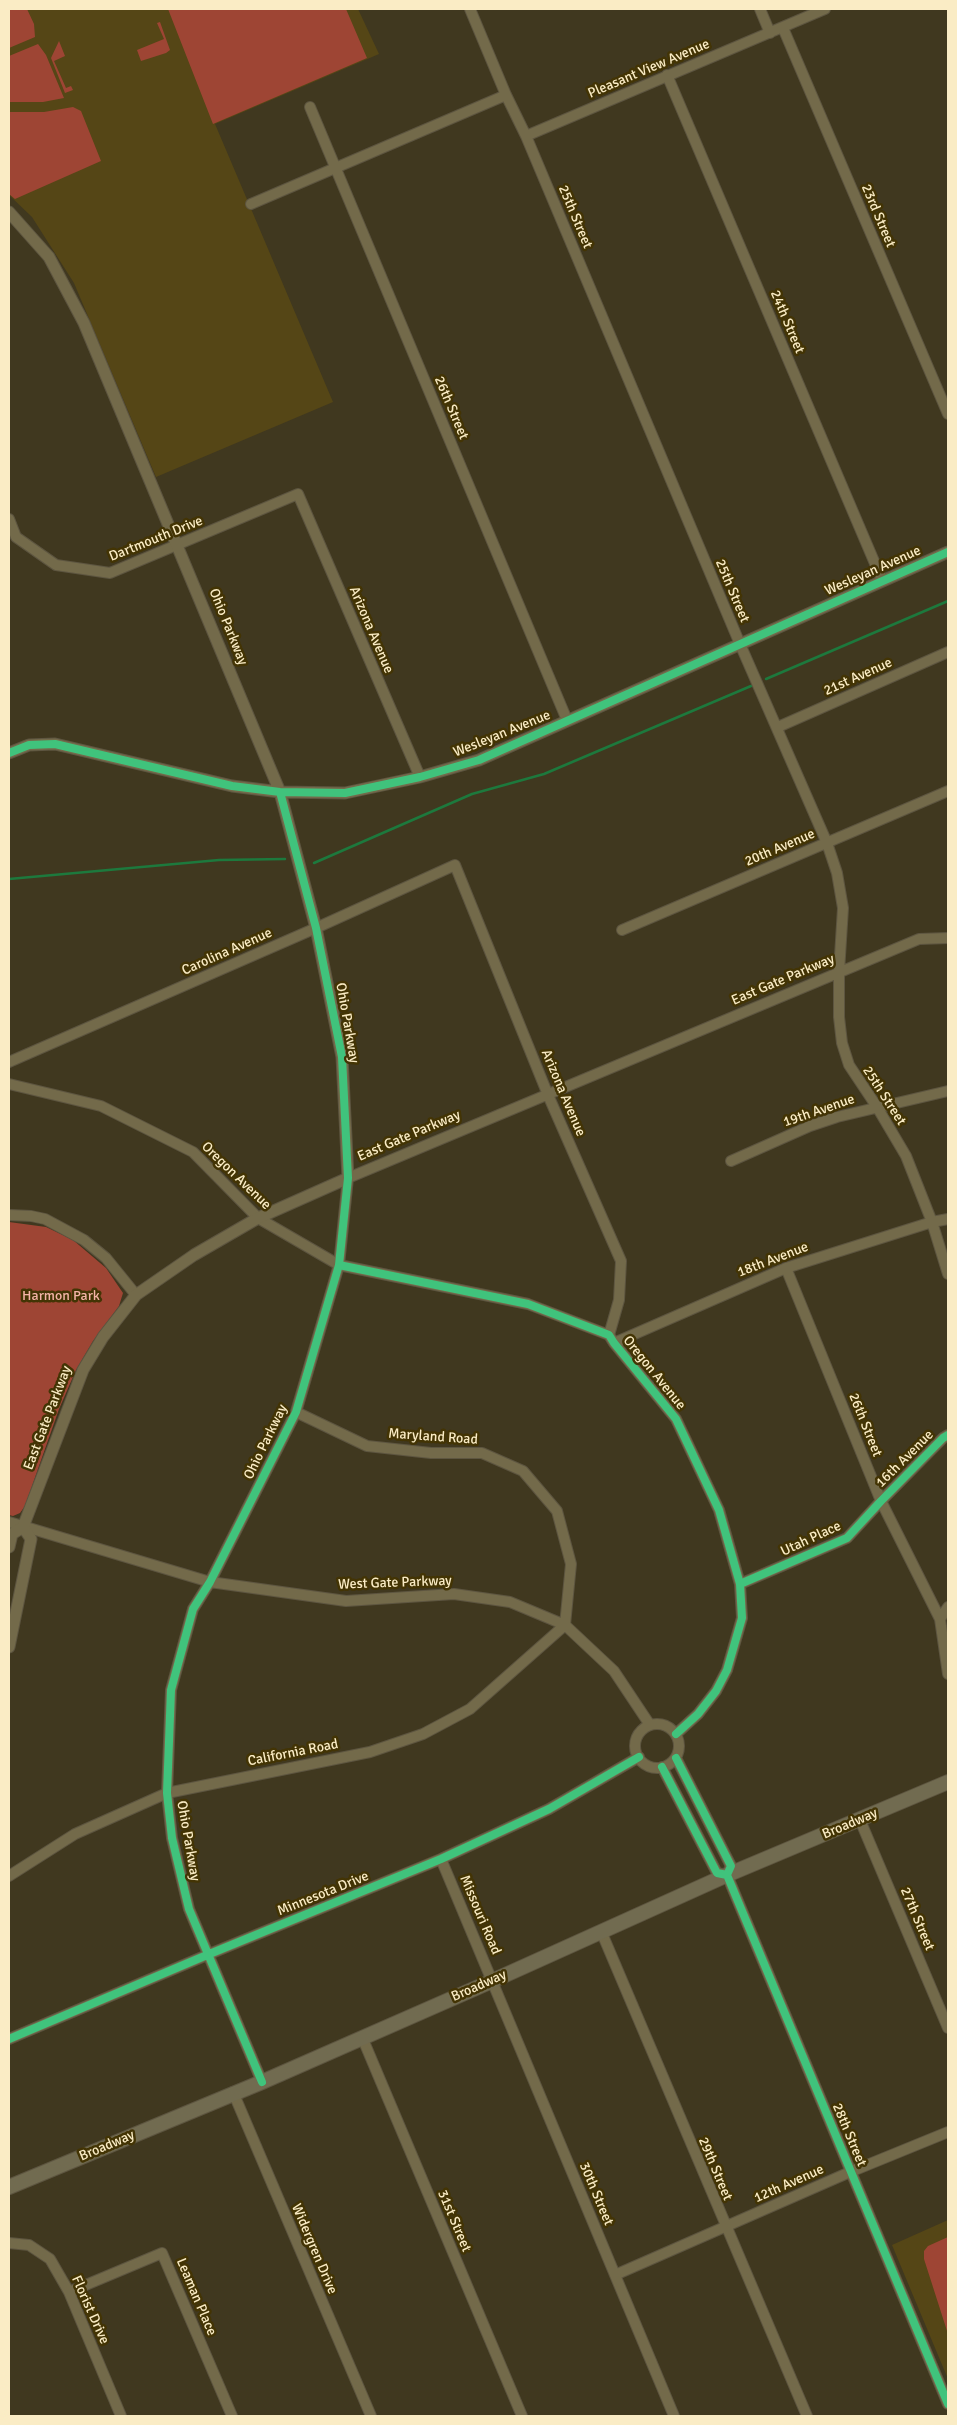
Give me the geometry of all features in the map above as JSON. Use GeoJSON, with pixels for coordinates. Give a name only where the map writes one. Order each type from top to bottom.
{"type":"FeatureCollection","features":[{"type":"Feature","properties":{"kind":"main road","name":"Broadway"},"geometry":{"type":"LineString","coordinates":[[9,2187],[233,2092],[262,2082],[727,1875],[948,1782]]}},
{"type":"Feature","properties":{"kind":"street","name":"25th Street"},"geometry":{"type":"LineString","coordinates":[[470,9],[506,95],[526,136],[740,644],[778,727],[827,843],[837,873],[843,908],[839,972],[839,1017],[842,1043],[849,1065],[877,1106],[906,1156],[932,1222],[948,1274]]}},
{"type":"Feature","properties":{"kind":"street"},"geometry":{"type":"LineString","coordinates":[[760,9],[770,33]]}},
{"type":"Feature","properties":{"kind":"street","name":"Pleasant View Avenue"},"geometry":{"type":"LineString","coordinates":[[526,136],[825,9]]}},
{"type":"Feature","properties":{"kind":"street","name":"23rd Street"},"geometry":{"type":"LineString","coordinates":[[783,28],[948,414]]}},
{"type":"Feature","properties":{"kind":"street","name":"24th Street"},"geometry":{"type":"LineString","coordinates":[[667,75],[882,580]]}},
{"type":"Feature","properties":{"kind":"street"},"geometry":{"type":"LineString","coordinates":[[251,204],[506,95]]}},
{"type":"Feature","properties":{"kind":"street","name":"26th Street"},"geometry":{"type":"LineString","coordinates":[[310,107],[568,720]]}},
{"type":"Feature","properties":{"kind":"street","name":"Ohio Parkway"},"geometry":{"type":"LineString","coordinates":[[9,213],[49,256],[84,323],[280,792],[316,928],[342,1056],[348,1178],[339,1265],[296,1412],[210,1582],[193,1609],[171,1690],[167,1793],[172,1838],[188,1909],[262,2082]]}},
{"type":"Feature","properties":{"kind":"street","name":"Dartmouth Drive"},"geometry":{"type":"LineString","coordinates":[[9,520],[16,537],[56,565],[110,573],[298,494]]}},
{"type":"Feature","properties":{"kind":"street","name":"Arizona Avenue"},"geometry":{"type":"LineString","coordinates":[[298,494],[420,777]]}},
{"type":"Feature","properties":{"kind":"street","name":"Wesleyan Avenue"},"geometry":{"type":"LineString","coordinates":[[9,752],[29,745],[56,744],[232,786],[280,792],[345,793],[420,777],[479,760],[948,552]]}},
{"type":"Feature","properties":{"kind":"street","name":"21st Avenue"},"geometry":{"type":"LineString","coordinates":[[778,727],[948,652]]}},
{"type":"Feature","properties":{"kind":"street","name":"20th Avenue"},"geometry":{"type":"LineString","coordinates":[[622,930],[948,791]]}},
{"type":"Feature","properties":{"kind":"street","name":"Arizona Avenue"},"geometry":{"type":"LineString","coordinates":[[455,865],[548,1095],[621,1261],[619,1300],[612,1339]]}},
{"type":"Feature","properties":{"kind":"street","name":"Carolina Avenue"},"geometry":{"type":"LineString","coordinates":[[9,1062],[455,865]]}},
{"type":"Feature","properties":{"kind":"street","name":"East Gate Parkway"},"geometry":{"type":"LineString","coordinates":[[9,1547],[12,1534],[23,1527],[83,1370],[103,1337],[136,1295],[194,1255],[258,1218],[348,1178],[919,939],[948,938]]}},
{"type":"Feature","properties":{"kind":"street","name":"Oregon Avenue"},"geometry":{"type":"LineString","coordinates":[[9,1084],[101,1106],[193,1152],[258,1218],[339,1265],[528,1304],[612,1339],[676,1420],[719,1510],[740,1584],[742,1618],[727,1670],[716,1691],[698,1714],[676,1734]]}},
{"type":"Feature","properties":{"kind":"street","name":"19th Avenue"},"geometry":{"type":"LineString","coordinates":[[731,1161],[810,1126],[877,1106],[948,1091]]}},
{"type":"Feature","properties":{"kind":"street"},"geometry":{"type":"LineString","coordinates":[[9,1215],[45,1219],[78,1236],[106,1258],[136,1295]]}},
{"type":"Feature","properties":{"kind":"street","name":"18th Avenue"},"geometry":{"type":"LineString","coordinates":[[612,1339],[786,1268],[932,1222],[948,1219]]}},
{"type":"Feature","properties":{"kind":"street","name":"26th Street"},"geometry":{"type":"LineString","coordinates":[[786,1268],[881,1501],[940,1619],[948,1674]]}},
{"type":"Feature","properties":{"kind":"street","name":"Maryland Road"},"geometry":{"type":"LineString","coordinates":[[296,1412],[367,1446],[431,1453],[482,1453],[522,1471],[557,1511],[571,1564],[565,1625]]}},
{"type":"Feature","properties":{"kind":"street","name":"16th Avenue"},"geometry":{"type":"LineString","coordinates":[[881,1501],[948,1435]]}},
{"type":"Feature","properties":{"kind":"street","name":"Utah Place"},"geometry":{"type":"LineString","coordinates":[[740,1584],[847,1538],[881,1501]]}},
{"type":"Feature","properties":{"kind":"street","name":"West Gate Parkway"},"geometry":{"type":"LineString","coordinates":[[9,1522],[210,1582],[346,1601],[396,1596],[454,1594],[510,1602],[565,1625],[614,1671],[650,1725]]}},
{"type":"Feature","properties":{"kind":"street"},"geometry":{"type":"LineString","coordinates":[[9,1647],[31,1540],[23,1527]]}},
{"type":"Feature","properties":{"kind":"street"},"geometry":{"type":"LineString","coordinates":[[940,1619],[948,1608]]}},
{"type":"Feature","properties":{"kind":"street","name":"California Road"},"geometry":{"type":"LineString","coordinates":[[9,1876],[75,1834],[167,1793],[370,1752],[423,1734],[470,1709],[565,1625]]}},
{"type":"Feature","properties":{"kind":"street"},"geometry":{"type":"LineString","coordinates":[[650,1725],[665,1725],[676,1734],[680,1746],[676,1758],[671,1763],[662,1767],[650,1766],[639,1757],[635,1745],[637,1738],[640,1732],[650,1725]]}},
{"type":"Feature","properties":{"kind":"street","name":"Minnesota Drive"},"geometry":{"type":"LineString","coordinates":[[9,2039],[441,1859],[549,1809],[639,1757]]}},
{"type":"Feature","properties":{"kind":"street"},"geometry":{"type":"LineString","coordinates":[[662,1767],[717,1873],[727,1875],[731,1866],[676,1758]]}},
{"type":"Feature","properties":{"kind":"street","name":"27th Street"},"geometry":{"type":"LineString","coordinates":[[860,1820],[948,2028]]}},
{"type":"Feature","properties":{"kind":"street","name":"Missouri Road"},"geometry":{"type":"LineString","coordinates":[[441,1859],[492,1981]]}},
{"type":"Feature","properties":{"kind":"street","name":"28th Street"},"geometry":{"type":"LineString","coordinates":[[727,1875],[948,2404]]}},
{"type":"Feature","properties":{"kind":"street","name":"29th Street"},"geometry":{"type":"LineString","coordinates":[[601,1931],[725,2227],[807,2416]]}},
{"type":"Feature","properties":{"kind":"street","name":"30th Street"},"geometry":{"type":"LineString","coordinates":[[492,1981],[674,2416]]}},
{"type":"Feature","properties":{"kind":"street","name":"31st Street"},"geometry":{"type":"LineString","coordinates":[[362,2037],[522,2416]]}},
{"type":"Feature","properties":{"kind":"street","name":"Widergren Drive"},"geometry":{"type":"LineString","coordinates":[[233,2092],[371,2416]]}},
{"type":"Feature","properties":{"kind":"street","name":"12th Avenue"},"geometry":{"type":"LineString","coordinates":[[614,2275],[850,2172],[948,2132]]}},
{"type":"Feature","properties":{"kind":"street","name":"Florist Drive"},"geometry":{"type":"LineString","coordinates":[[9,2242],[29,2245],[50,2259],[69,2292],[120,2416]]}},
{"type":"Feature","properties":{"kind":"street","name":"Leaman Place"},"geometry":{"type":"LineString","coordinates":[[69,2292],[162,2253],[232,2416]]}},
{"type":"Feature","properties":{"kind":"shaded area"},"geometry":{"type":"Polygon","coordinates":[[[9,9],[358,9],[379,54],[215,124],[333,402],[156,477],[74,283],[32,217],[9,195],[9,9]]]}},
{"type":"Feature","properties":{"kind":"shaded area"},"geometry":{"type":"Polygon","coordinates":[[[948,2220],[948,2379],[892,2245],[948,2220]]]}},
{"type":"Feature","properties":{"kind":"green space"},"geometry":{"type":"Polygon","coordinates":[[[9,9],[27,9],[34,24],[35,37],[9,48],[9,9]]]}},
{"type":"Feature","properties":{"kind":"green space"},"geometry":{"type":"Polygon","coordinates":[[[168,9],[346,9],[367,58],[213,124],[168,9]]]}},
{"type":"Feature","properties":{"kind":"green space"},"geometry":{"type":"Polygon","coordinates":[[[160,22],[170,50],[141,61],[137,50],[164,39],[157,23],[160,22]]]}},
{"type":"Feature","properties":{"kind":"green space"},"geometry":{"type":"Polygon","coordinates":[[[59,41],[65,56],[54,61],[66,88],[71,86],[73,90],[65,93],[51,58],[59,41]]]}},
{"type":"Feature","properties":{"kind":"green space"},"geometry":{"type":"Polygon","coordinates":[[[38,44],[46,55],[64,98],[43,102],[9,102],[9,56],[38,44]]]}},
{"type":"Feature","properties":{"kind":"green space"},"geometry":{"type":"Polygon","coordinates":[[[73,107],[81,111],[101,161],[15,199],[9,194],[9,112],[44,112],[73,107]]]}},
{"type":"Feature","properties":{"kind":"green space","name":"Harmon Park"},"geometry":{"type":"Polygon","coordinates":[[[9,1222],[46,1227],[73,1240],[106,1268],[123,1293],[119,1306],[93,1341],[76,1370],[59,1409],[25,1506],[20,1513],[13,1516],[9,1515],[9,1222]]]}},
{"type":"Feature","properties":{"kind":"green space"},"geometry":{"type":"Polygon","coordinates":[[[948,2237],[948,2334],[924,2259],[924,2251],[928,2246],[948,2237]]]}},
{"type":"Feature","properties":{"kind":"waterway"},"geometry":{"type":"LineString","coordinates":[[766,679],[948,601]]}},
{"type":"Feature","properties":{"kind":"waterway"},"geometry":{"type":"LineString","coordinates":[[314,863],[472,794],[544,774],[751,686]]}},
{"type":"Feature","properties":{"kind":"waterway"},"geometry":{"type":"LineString","coordinates":[[9,879],[219,860],[285,859]]}},
{"type":"Feature","properties":{"kind":"cycle path"},"geometry":{"type":"LineString","coordinates":[[9,753],[29,745],[55,744],[232,786],[280,792],[345,793],[420,777],[479,760],[948,552]]}},
{"type":"Feature","properties":{"kind":"cycle path"},"geometry":{"type":"LineString","coordinates":[[262,2082],[189,1909],[172,1838],[167,1793],[171,1690],[193,1609],[210,1582],[296,1412],[339,1265],[348,1178],[342,1057],[316,928],[280,792]]}},
{"type":"Feature","properties":{"kind":"cycle path"},"geometry":{"type":"LineString","coordinates":[[339,1265],[528,1304],[609,1335],[676,1419],[719,1510],[740,1584],[742,1618],[727,1670],[716,1691],[698,1714],[676,1734]]}},
{"type":"Feature","properties":{"kind":"cycle path"},"geometry":{"type":"LineString","coordinates":[[740,1584],[847,1538],[881,1501],[948,1435]]}},
{"type":"Feature","properties":{"kind":"cycle path"},"geometry":{"type":"LineString","coordinates":[[9,2039],[441,1859],[549,1809],[639,1757]]}},
{"type":"Feature","properties":{"kind":"cycle path"},"geometry":{"type":"LineString","coordinates":[[676,1758],[731,1866],[727,1875]]}},
{"type":"Feature","properties":{"kind":"cycle path"},"geometry":{"type":"LineString","coordinates":[[662,1767],[717,1873],[727,1875]]}},
{"type":"Feature","properties":{"kind":"cycle path"},"geometry":{"type":"LineString","coordinates":[[727,1875],[948,2404]]}}]}
